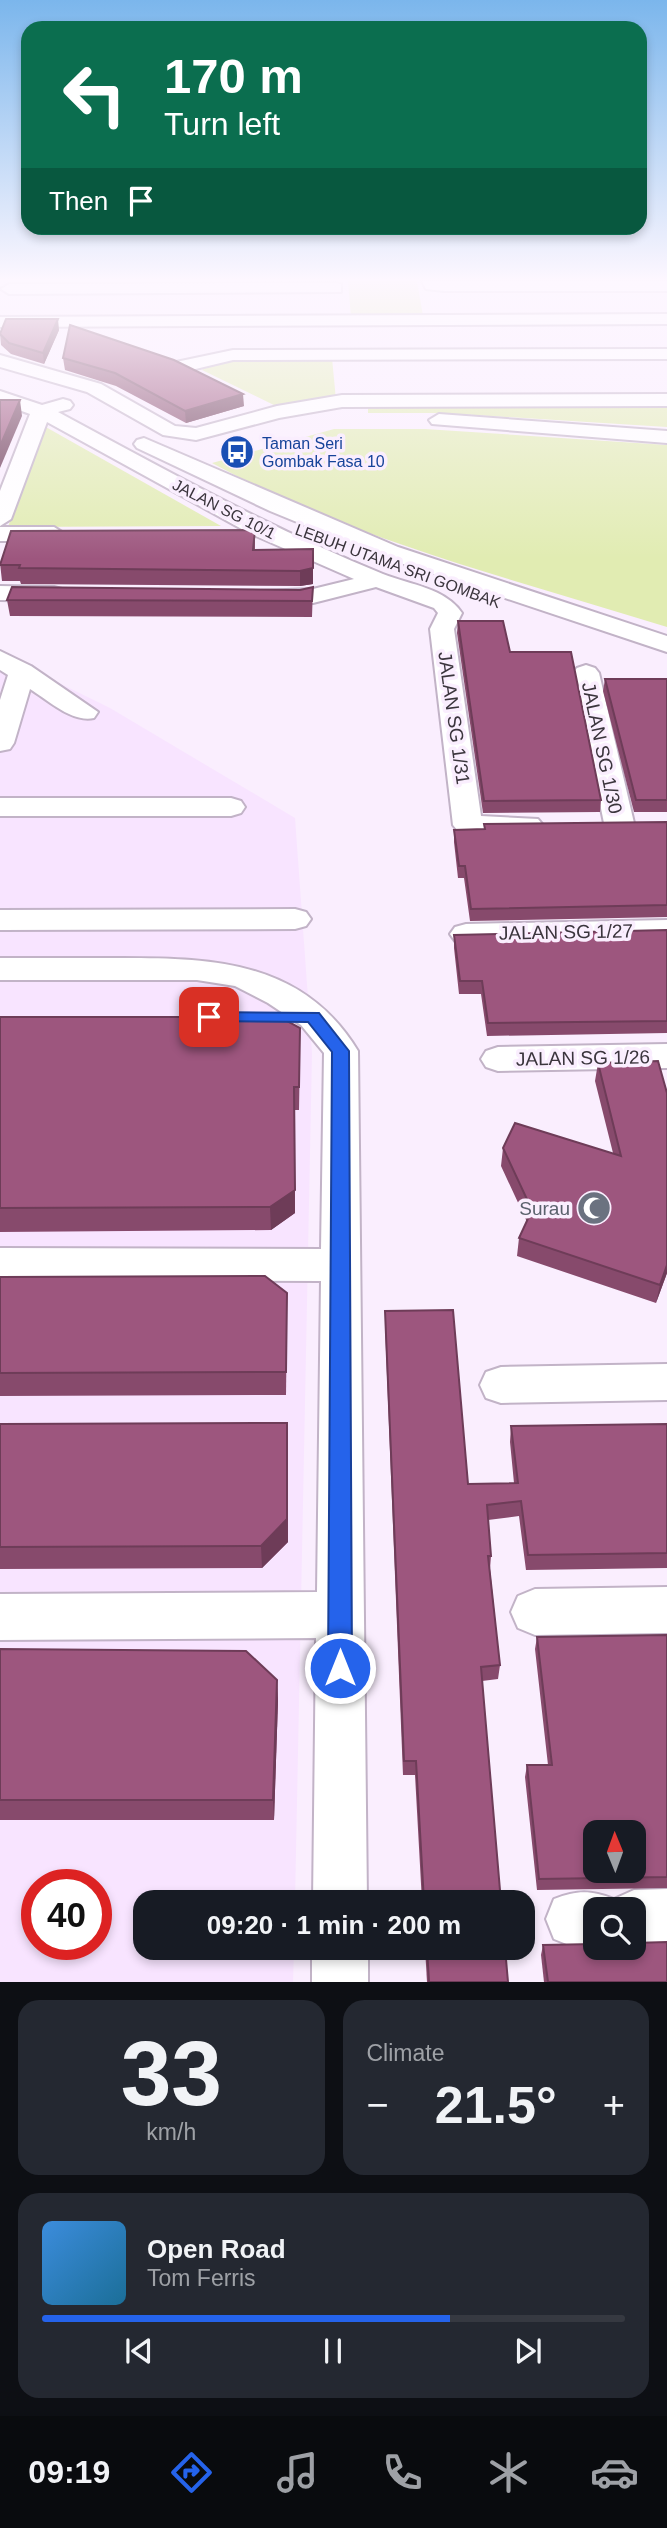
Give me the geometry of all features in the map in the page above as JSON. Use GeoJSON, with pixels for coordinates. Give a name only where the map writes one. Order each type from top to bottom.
{"type":"FeatureCollection","features":[{"type":"Feature","properties":{"kind":"street"},"geometry":{"type":"LineString","coordinates":[[43,373],[94,388],[170,431],[196,434],[343,396],[667,400]]}},
{"type":"Feature","properties":{"kind":"street"},"geometry":{"type":"LineString","coordinates":[[199,373],[206,377]]}},
{"type":"Feature","properties":{"kind":"street"},"geometry":{"type":"LineString","coordinates":[[341,373],[343,396]]}},
{"type":"Feature","properties":{"kind":"street"},"geometry":{"type":"LineString","coordinates":[[0,381],[73,406],[41,411],[0,519]]}},
{"type":"Feature","properties":{"kind":"street"},"geometry":{"type":"LineString","coordinates":[[174,461],[291,428],[343,396],[430,420],[667,437]]}},
{"type":"Feature","properties":{"kind":"street","name":"JALAN SG 10/1"},"geometry":{"type":"LineString","coordinates":[[0,397],[41,411],[257,528],[377,580],[443,603],[450,613]]}},
{"type":"Feature","properties":{"kind":"street"},"geometry":{"type":"LineString","coordinates":[[253,400],[277,412]]}},
{"type":"Feature","properties":{"kind":"street","name":"LEBUH UTAMA SRI GOMBAK"},"geometry":{"type":"LineString","coordinates":[[123,432],[174,461],[390,552],[667,644]]}},
{"type":"Feature","properties":{"kind":"street","name":"LEBUH UTAMA SRI GOMBAK"},"geometry":{"type":"LineString","coordinates":[[174,461],[191,477],[286,526],[420,577],[667,652]]}},
{"type":"Feature","properties":{"kind":"street"},"geometry":{"type":"LineString","coordinates":[[226,534],[257,528]]}},
{"type":"Feature","properties":{"kind":"street"},"geometry":{"type":"LineString","coordinates":[[0,534],[69,534]]}},
{"type":"Feature","properties":{"kind":"street"},"geometry":{"type":"LineString","coordinates":[[247,596],[313,596],[377,580]]}},
{"type":"Feature","properties":{"kind":"street"},"geometry":{"type":"LineString","coordinates":[[0,593],[76,594]]}},
{"type":"Feature","properties":{"kind":"street","name":"JALAN SG 1/31"},"geometry":{"type":"LineString","coordinates":[[450,613],[442,629],[468,825],[550,824]]}},
{"type":"Feature","properties":{"kind":"street"},"geometry":{"type":"LineString","coordinates":[[0,743],[11,665],[85,712]]}},
{"type":"Feature","properties":{"kind":"street","name":"JALAN SG 1/30"},"geometry":{"type":"LineString","coordinates":[[586,673],[618,823]]}},
{"type":"Feature","properties":{"kind":"street"},"geometry":{"type":"LineString","coordinates":[[0,807],[230,807]]}},
{"type":"Feature","properties":{"kind":"street"},"geometry":{"type":"LineString","coordinates":[[0,920],[295,919]]}},
{"type":"Feature","properties":{"kind":"street","name":"JALAN SG 1/27"},"geometry":{"type":"LineString","coordinates":[[466,934],[667,930]]}},
{"type":"Feature","properties":{"kind":"street"},"geometry":{"type":"LineString","coordinates":[[0,969],[197,969],[243,977],[280,995],[313,1017],[341,1051],[340,1890]]}},
{"type":"Feature","properties":{"kind":"street"},"geometry":{"type":"LineString","coordinates":[[258,1017],[313,1017]]}},
{"type":"Feature","properties":{"kind":"street","name":"JALAN SG 1/26"},"geometry":{"type":"LineString","coordinates":[[498,1059],[667,1056]]}},
{"type":"Feature","properties":{"kind":"street"},"geometry":{"type":"LineString","coordinates":[[0,1264],[340,1265]]}},
{"type":"Feature","properties":{"kind":"street"},"geometry":{"type":"LineString","coordinates":[[501,1385],[667,1382]]}},
{"type":"Feature","properties":{"kind":"street"},"geometry":{"type":"LineString","coordinates":[[535,1612],[667,1610]]}},
{"type":"Feature","properties":{"kind":"street"},"geometry":{"type":"LineString","coordinates":[[0,1617],[340,1615]]}},
{"type":"Feature","properties":{"kind":"street"},"geometry":{"type":"LineString","coordinates":[[646,1918],[667,1917]]}},
{"type":"Feature","properties":{"kind":"street"},"geometry":{"type":"LineString","coordinates":[[340,1960],[340,1982]]}},
{"type":"Feature","properties":{"kind":"shaded area"},"geometry":{"type":"Polygon","coordinates":[[[0,654],[110,708],[295,818],[312,1053],[295,1890],[133,1890],[133,1960],[294,1960],[293,1982],[0,1982],[0,654]]]}},
{"type":"Feature","properties":{"kind":"green space"},"geometry":{"type":"Polygon","coordinates":[[[209,373],[333,373],[336,400],[280,408],[209,373]]]}},
{"type":"Feature","properties":{"kind":"green space"},"geometry":{"type":"Polygon","coordinates":[[[667,402],[667,427],[443,413],[368,413],[368,406],[667,402]]]}},
{"type":"Feature","properties":{"kind":"green space"},"geometry":{"type":"Polygon","coordinates":[[[44,426],[221,526],[8,527],[44,426]]]}},
{"type":"Feature","properties":{"kind":"green space"},"geometry":{"type":"Polygon","coordinates":[[[334,429],[425,429],[667,445],[667,627],[378,536],[266,490],[212,463],[334,429]]]}},
{"type":"Feature","properties":{"kind":"building"},"geometry":{"type":"Polygon","coordinates":[[[116,373],[201,373],[243,394],[185,411],[116,373]]]}},
{"type":"Feature","properties":{"kind":"building"},"geometry":{"type":"Polygon","coordinates":[[[0,400],[20,400],[0,446],[0,400]]]}},
{"type":"Feature","properties":{"kind":"building"},"geometry":{"type":"Polygon","coordinates":[[[255,530],[253,550],[313,549],[313,568],[300,571],[19,568],[20,565],[0,565],[11,531],[255,530]]]}},
{"type":"Feature","properties":{"kind":"building"},"geometry":{"type":"Polygon","coordinates":[[[12,587],[300,590],[313,587],[312,601],[7,600],[12,587]]]}},
{"type":"Feature","properties":{"kind":"building"},"geometry":{"type":"Polygon","coordinates":[[[458,621],[503,621],[510,652],[571,652],[601,800],[484,801],[458,621]]]}},
{"type":"Feature","properties":{"kind":"building"},"geometry":{"type":"Polygon","coordinates":[[[605,679],[667,679],[667,800],[636,800],[605,679]]]}},
{"type":"Feature","properties":{"kind":"building"},"geometry":{"type":"Polygon","coordinates":[[[667,822],[667,905],[471,909],[465,866],[459,866],[454,830],[485,829],[484,824],[667,822]]]}},
{"type":"Feature","properties":{"kind":"building"},"geometry":{"type":"Polygon","coordinates":[[[667,930],[667,1021],[488,1023],[482,981],[460,981],[454,935],[667,930]]]}},
{"type":"Feature","properties":{"kind":"building"},"geometry":{"type":"Polygon","coordinates":[[[0,1017],[280,1017],[300,1028],[299,1087],[294,1087],[295,1190],[270,1207],[0,1208],[0,1017]]]}},
{"type":"Feature","properties":{"kind":"building","name":"Surau"},"geometry":{"type":"Polygon","coordinates":[[[658,1061],[667,1093],[667,1265],[660,1285],[519,1238],[532,1210],[503,1148],[515,1123],[621,1156],[598,1063],[658,1061]]]}},
{"type":"Feature","properties":{"kind":"building"},"geometry":{"type":"Polygon","coordinates":[[[265,1276],[287,1293],[286,1372],[0,1373],[0,1277],[265,1276]]]}},
{"type":"Feature","properties":{"kind":"building"},"geometry":{"type":"Polygon","coordinates":[[[453,1310],[468,1484],[518,1483],[511,1426],[667,1424],[667,1553],[528,1555],[521,1501],[487,1505],[491,1556],[488,1556],[500,1665],[481,1667],[500,1890],[423,1890],[416,1761],[404,1761],[385,1311],[453,1310]]]}},
{"type":"Feature","properties":{"kind":"building"},"geometry":{"type":"Polygon","coordinates":[[[287,1423],[287,1519],[261,1546],[0,1547],[0,1424],[287,1423]]]}},
{"type":"Feature","properties":{"kind":"building"},"geometry":{"type":"Polygon","coordinates":[[[667,1635],[667,1877],[646,1877],[646,1820],[583,1820],[583,1878],[539,1879],[527,1765],[552,1765],[537,1637],[667,1635]]]}},
{"type":"Feature","properties":{"kind":"building"},"geometry":{"type":"Polygon","coordinates":[[[0,1649],[246,1651],[277,1680],[273,1800],[0,1800],[0,1649]]]}},
{"type":"Feature","properties":{"kind":"building"},"geometry":{"type":"Polygon","coordinates":[[[667,1942],[667,1982],[548,1982],[543,1945],[583,1944],[583,1960],[646,1960],[646,1943],[667,1942]]]}},
{"type":"Feature","properties":{"kind":"building"},"geometry":{"type":"Polygon","coordinates":[[[428,1960],[506,1960],[508,1982],[429,1982],[428,1960]]]}},
{"type":"Feature","properties":{"kind":"place","name":"Taman Seri Gombak Fasa 10"},"geometry":{"type":"Point","coordinates":[237,452]}},
{"type":"Feature","properties":{"kind":"place","name":"Surau"},"geometry":{"type":"Point","coordinates":[594,1208]}},
{"type":"Feature","properties":{"kind":"route"},"geometry":{"type":"LineString","coordinates":[[209,1017],[313,1017],[341,1051],[340,1668]]}}]}
